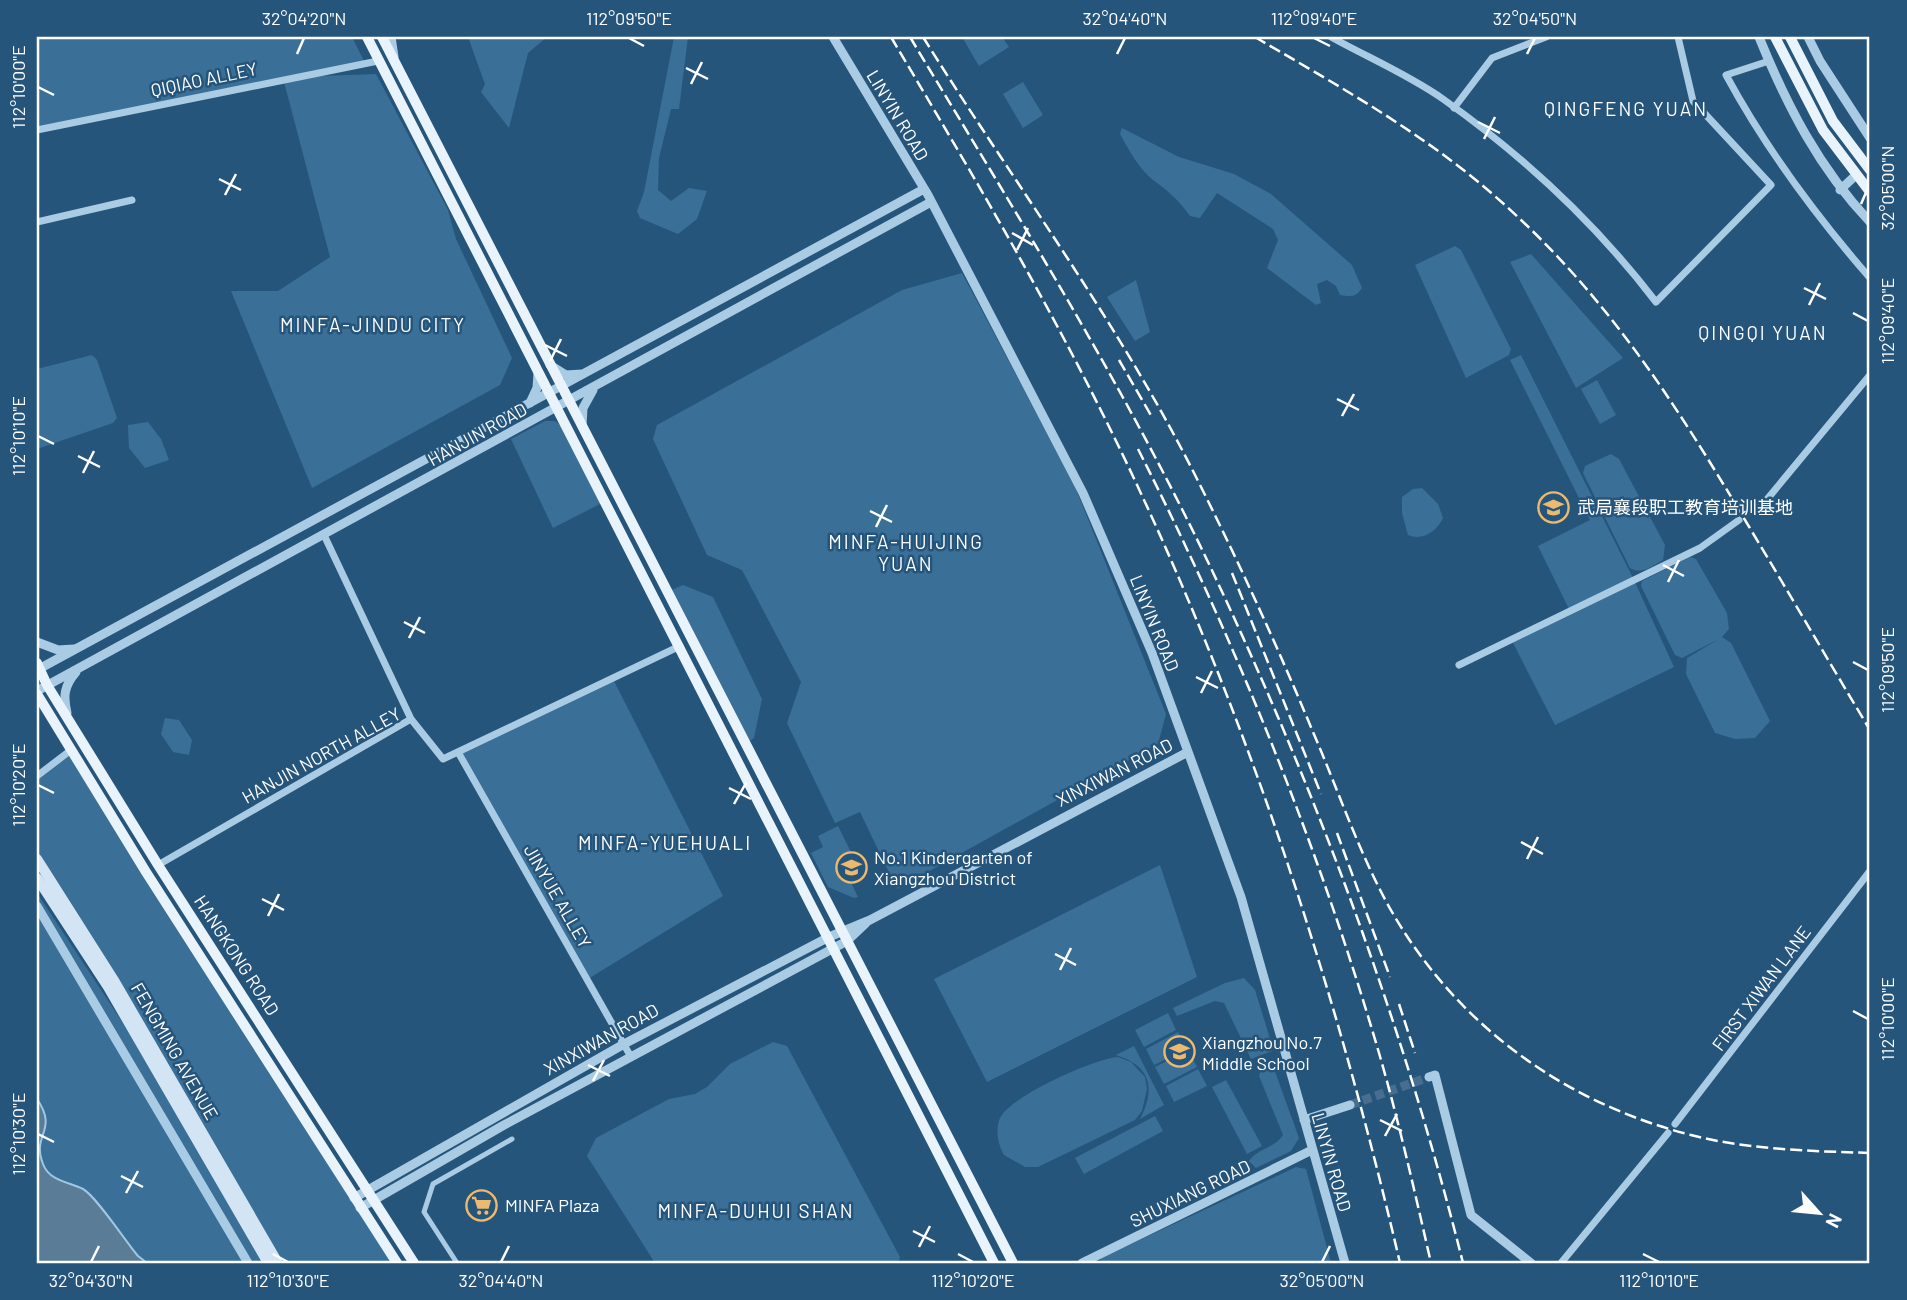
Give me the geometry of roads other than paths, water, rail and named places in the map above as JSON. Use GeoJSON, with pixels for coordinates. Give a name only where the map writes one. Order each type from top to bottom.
{"type":"FeatureCollection","features":[{"type":"Feature","properties":{"kind":"main road"},"geometry":{"type":"LineString","coordinates":[[364,37],[564,405],[582,427],[1013,1263]]}},
{"type":"Feature","properties":{"kind":"main road"},"geometry":{"type":"LineString","coordinates":[[382,37],[544,366]]}},
{"type":"Feature","properties":{"kind":"main road"},"geometry":{"type":"LineString","coordinates":[[1775,37],[1823,130],[1870,192]]}},
{"type":"Feature","properties":{"kind":"main road"},"geometry":{"type":"LineString","coordinates":[[1790,37],[1833,121],[1870,170]]}},
{"type":"Feature","properties":{"kind":"main road"},"geometry":{"type":"LineString","coordinates":[[564,405],[569,426],[994,1263]]}},
{"type":"Feature","properties":{"kind":"main road","name":"HANGKONG ROAD"},"geometry":{"type":"LineString","coordinates":[[38,667],[40,690],[71,750],[397,1263]]}},
{"type":"Feature","properties":{"kind":"main road","name":"HANGKONG ROAD"},"geometry":{"type":"LineString","coordinates":[[40,690],[68,719],[158,865],[414,1263]]}},
{"type":"Feature","properties":{"kind":"main road","name":"FENGMING AVENUE"},"geometry":{"type":"LineString","coordinates":[[37,859],[115,982],[278,1263]]}},
{"type":"Feature","properties":{"kind":"main road","name":"FENGMING AVENUE"},"geometry":{"type":"LineString","coordinates":[[37,878],[108,987],[268,1263]]}},
{"type":"Feature","properties":{"kind":"street"},"geometry":{"type":"LineString","coordinates":[[391,37],[395,65]]}},
{"type":"Feature","properties":{"kind":"street","name":"LINYIN ROAD"},"geometry":{"type":"LineString","coordinates":[[833,37],[932,202],[1083,493],[1152,653],[1186,753],[1241,897],[1345,1263]]}},
{"type":"Feature","properties":{"kind":"street"},"geometry":{"type":"LineString","coordinates":[[1331,37],[1454,108],[1532,169],[1628,265],[1656,302],[1770,185],[1693,101],[1678,37]]}},
{"type":"Feature","properties":{"kind":"street"},"geometry":{"type":"LineString","coordinates":[[1454,108],[1492,58],[1546,37]]}},
{"type":"Feature","properties":{"kind":"street"},"geometry":{"type":"LineString","coordinates":[[1759,37],[1795,120],[1840,190],[1870,222]]}},
{"type":"Feature","properties":{"kind":"street"},"geometry":{"type":"LineString","coordinates":[[1808,37],[1820,61],[1870,138]]}},
{"type":"Feature","properties":{"kind":"street","name":"QIQIAO ALLEY"},"geometry":{"type":"LineString","coordinates":[[37,130],[378,61]]}},
{"type":"Feature","properties":{"kind":"street"},"geometry":{"type":"LineString","coordinates":[[1769,61],[1726,75],[1746,112],[1833,235],[1870,278]]}},
{"type":"Feature","properties":{"kind":"street"},"geometry":{"type":"LineString","coordinates":[[1860,158],[1870,152]]}},
{"type":"Feature","properties":{"kind":"street"},"geometry":{"type":"LineString","coordinates":[[1840,190],[1856,175]]}},
{"type":"Feature","properties":{"kind":"street","name":"HANJIN ROAD"},"geometry":{"type":"LineString","coordinates":[[38,667],[530,404],[924,188]]}},
{"type":"Feature","properties":{"kind":"street"},"geometry":{"type":"LineString","coordinates":[[37,222],[132,200]]}},
{"type":"Feature","properties":{"kind":"street","name":"HANJIN ROAD"},"geometry":{"type":"LineString","coordinates":[[40,690],[932,202]]}},
{"type":"Feature","properties":{"kind":"street"},"geometry":{"type":"LineString","coordinates":[[530,404],[544,366],[566,375],[584,374]]}},
{"type":"Feature","properties":{"kind":"street"},"geometry":{"type":"LineString","coordinates":[[1753,510],[1764,503],[1870,375]]}},
{"type":"Feature","properties":{"kind":"street"},"geometry":{"type":"LineString","coordinates":[[582,427],[583,408],[594,388]]}},
{"type":"Feature","properties":{"kind":"street"},"geometry":{"type":"LineString","coordinates":[[540,417],[557,419],[569,426]]}},
{"type":"Feature","properties":{"kind":"street"},"geometry":{"type":"LineString","coordinates":[[1459,665],[1700,548],[1739,520]]}},
{"type":"Feature","properties":{"kind":"street"},"geometry":{"type":"LineString","coordinates":[[324,535],[411,719]]}},
{"type":"Feature","properties":{"kind":"street"},"geometry":{"type":"LineString","coordinates":[[37,642],[58,650],[76,649]]}},
{"type":"Feature","properties":{"kind":"street"},"geometry":{"type":"LineString","coordinates":[[458,751],[680,646]]}},
{"type":"Feature","properties":{"kind":"street"},"geometry":{"type":"LineString","coordinates":[[68,719],[63,697],[67,683],[81,667]]}},
{"type":"Feature","properties":{"kind":"street","name":"HANJIN NORTH ALLEY"},"geometry":{"type":"LineString","coordinates":[[158,865],[411,719],[443,758],[458,751]]}},
{"type":"Feature","properties":{"kind":"street"},"geometry":{"type":"LineString","coordinates":[[37,776],[71,750]]}},
{"type":"Feature","properties":{"kind":"street","name":"JINYUE ALLEY"},"geometry":{"type":"LineString","coordinates":[[458,751],[631,1057]]}},
{"type":"Feature","properties":{"kind":"street","name":"XINXIWAN ROAD"},"geometry":{"type":"LineString","coordinates":[[357,1203],[624,1044],[844,936],[1186,753]]}},
{"type":"Feature","properties":{"kind":"street","name":"FIRST XIWAN LANE"},"geometry":{"type":"LineString","coordinates":[[1675,1124],[1870,871]]}},
{"type":"Feature","properties":{"kind":"street"},"geometry":{"type":"LineString","coordinates":[[37,906],[248,1263]]}},
{"type":"Feature","properties":{"kind":"street","name":"XINXIWAN ROAD"},"geometry":{"type":"LineString","coordinates":[[371,1195],[631,1057],[831,942]]}},
{"type":"Feature","properties":{"kind":"street"},"geometry":{"type":"LineString","coordinates":[[1429,1077],[1435,1074],[1471,1215],[1531,1263]]}},
{"type":"Feature","properties":{"kind":"street"},"geometry":{"type":"LineString","coordinates":[[1304,1120],[1350,1105]]}},
{"type":"Feature","properties":{"kind":"street"},"geometry":{"type":"LineString","coordinates":[[1561,1263],[1668,1133]]}},
{"type":"Feature","properties":{"kind":"street"},"geometry":{"type":"LineString","coordinates":[[457,1263],[424,1213],[433,1184],[512,1139]]}},
{"type":"Feature","properties":{"kind":"street","name":"SHUXIANG ROAD"},"geometry":{"type":"LineString","coordinates":[[1082,1263],[1312,1150]]}},
{"type":"Feature","properties":{"kind":"tunnel"},"geometry":{"type":"LineString","coordinates":[[1350,1105],[1429,1077]]}},
{"type":"Feature","properties":{"kind":"railway"},"geometry":{"type":"LineString","coordinates":[[891,37],[1063,337],[1138,486],[1185,593],[1270,812],[1307,924],[1341,1036],[1400,1263]]}},
{"type":"Feature","properties":{"kind":"railway"},"geometry":{"type":"LineString","coordinates":[[910,37],[1031,238],[1147,442],[1183,511],[1255,664],[1291,747],[1357,916],[1414,1088],[1463,1263]]}},
{"type":"Feature","properties":{"kind":"railway"},"geometry":{"type":"LineString","coordinates":[[923,37],[1097,304],[1162,413],[1255,600],[1380,891],[1419,953],[1449,990],[1482,1024],[1519,1054],[1600,1103],[1645,1121],[1691,1135],[1735,1144],[1870,1153]]}},
{"type":"Feature","properties":{"kind":"railway"},"geometry":{"type":"LineString","coordinates":[[1255,37],[1434,148],[1489,191],[1530,228],[1567,267],[1633,347],[1692,433],[1870,730]]}},
{"type":"Feature","properties":{"kind":"railway"},"geometry":{"type":"LineString","coordinates":[[1119,360],[1152,417]]}},
{"type":"Feature","properties":{"kind":"railway"},"geometry":{"type":"LineString","coordinates":[[1138,449],[1241,670],[1302,821],[1355,975],[1386,1079],[1431,1263]]}},
{"type":"Feature","properties":{"kind":"railway"},"geometry":{"type":"LineString","coordinates":[[1232,573],[1321,794]]}},
{"type":"Feature","properties":{"kind":"railway"},"geometry":{"type":"LineString","coordinates":[[1337,833],[1390,977]]}},
{"type":"Feature","properties":{"kind":"railway"},"geometry":{"type":"LineString","coordinates":[[1399,1004],[1415,1053]]}},
{"type":"Feature","properties":{"kind":"place","name":"武局襄段职工教育培训基地"},"geometry":{"type":"Point","coordinates":[1554,507]}},
{"type":"Feature","properties":{"kind":"place","name":"No.1 Kindergarten of Xiangzhou District"},"geometry":{"type":"Point","coordinates":[851,867]}},
{"type":"Feature","properties":{"kind":"place","name":"Xiangzhou No.7 Middle School"},"geometry":{"type":"Point","coordinates":[1179,1052]}},
{"type":"Feature","properties":{"kind":"place","name":"MINFA Plaza"},"geometry":{"type":"Point","coordinates":[482,1205]}},
{"type":"Feature","properties":{"kind":"district","name":"QINGFENG YUAN"},"geometry":{"type":"Point","coordinates":[1626,108]}},
{"type":"Feature","properties":{"kind":"district","name":"MINFA-JINDU CITY"},"geometry":{"type":"Point","coordinates":[373,324]}},
{"type":"Feature","properties":{"kind":"district","name":"QINGQI YUAN"},"geometry":{"type":"Point","coordinates":[1763,332]}},
{"type":"Feature","properties":{"kind":"district","name":"MINFA-HUIJING YUAN"},"geometry":{"type":"Point","coordinates":[906,552]}},
{"type":"Feature","properties":{"kind":"district","name":"MINFA-YUEHUALI"},"geometry":{"type":"Point","coordinates":[665,842]}},
{"type":"Feature","properties":{"kind":"district","name":"MINFA-DUHUI SHAN"},"geometry":{"type":"Point","coordinates":[756,1210]}}]}
